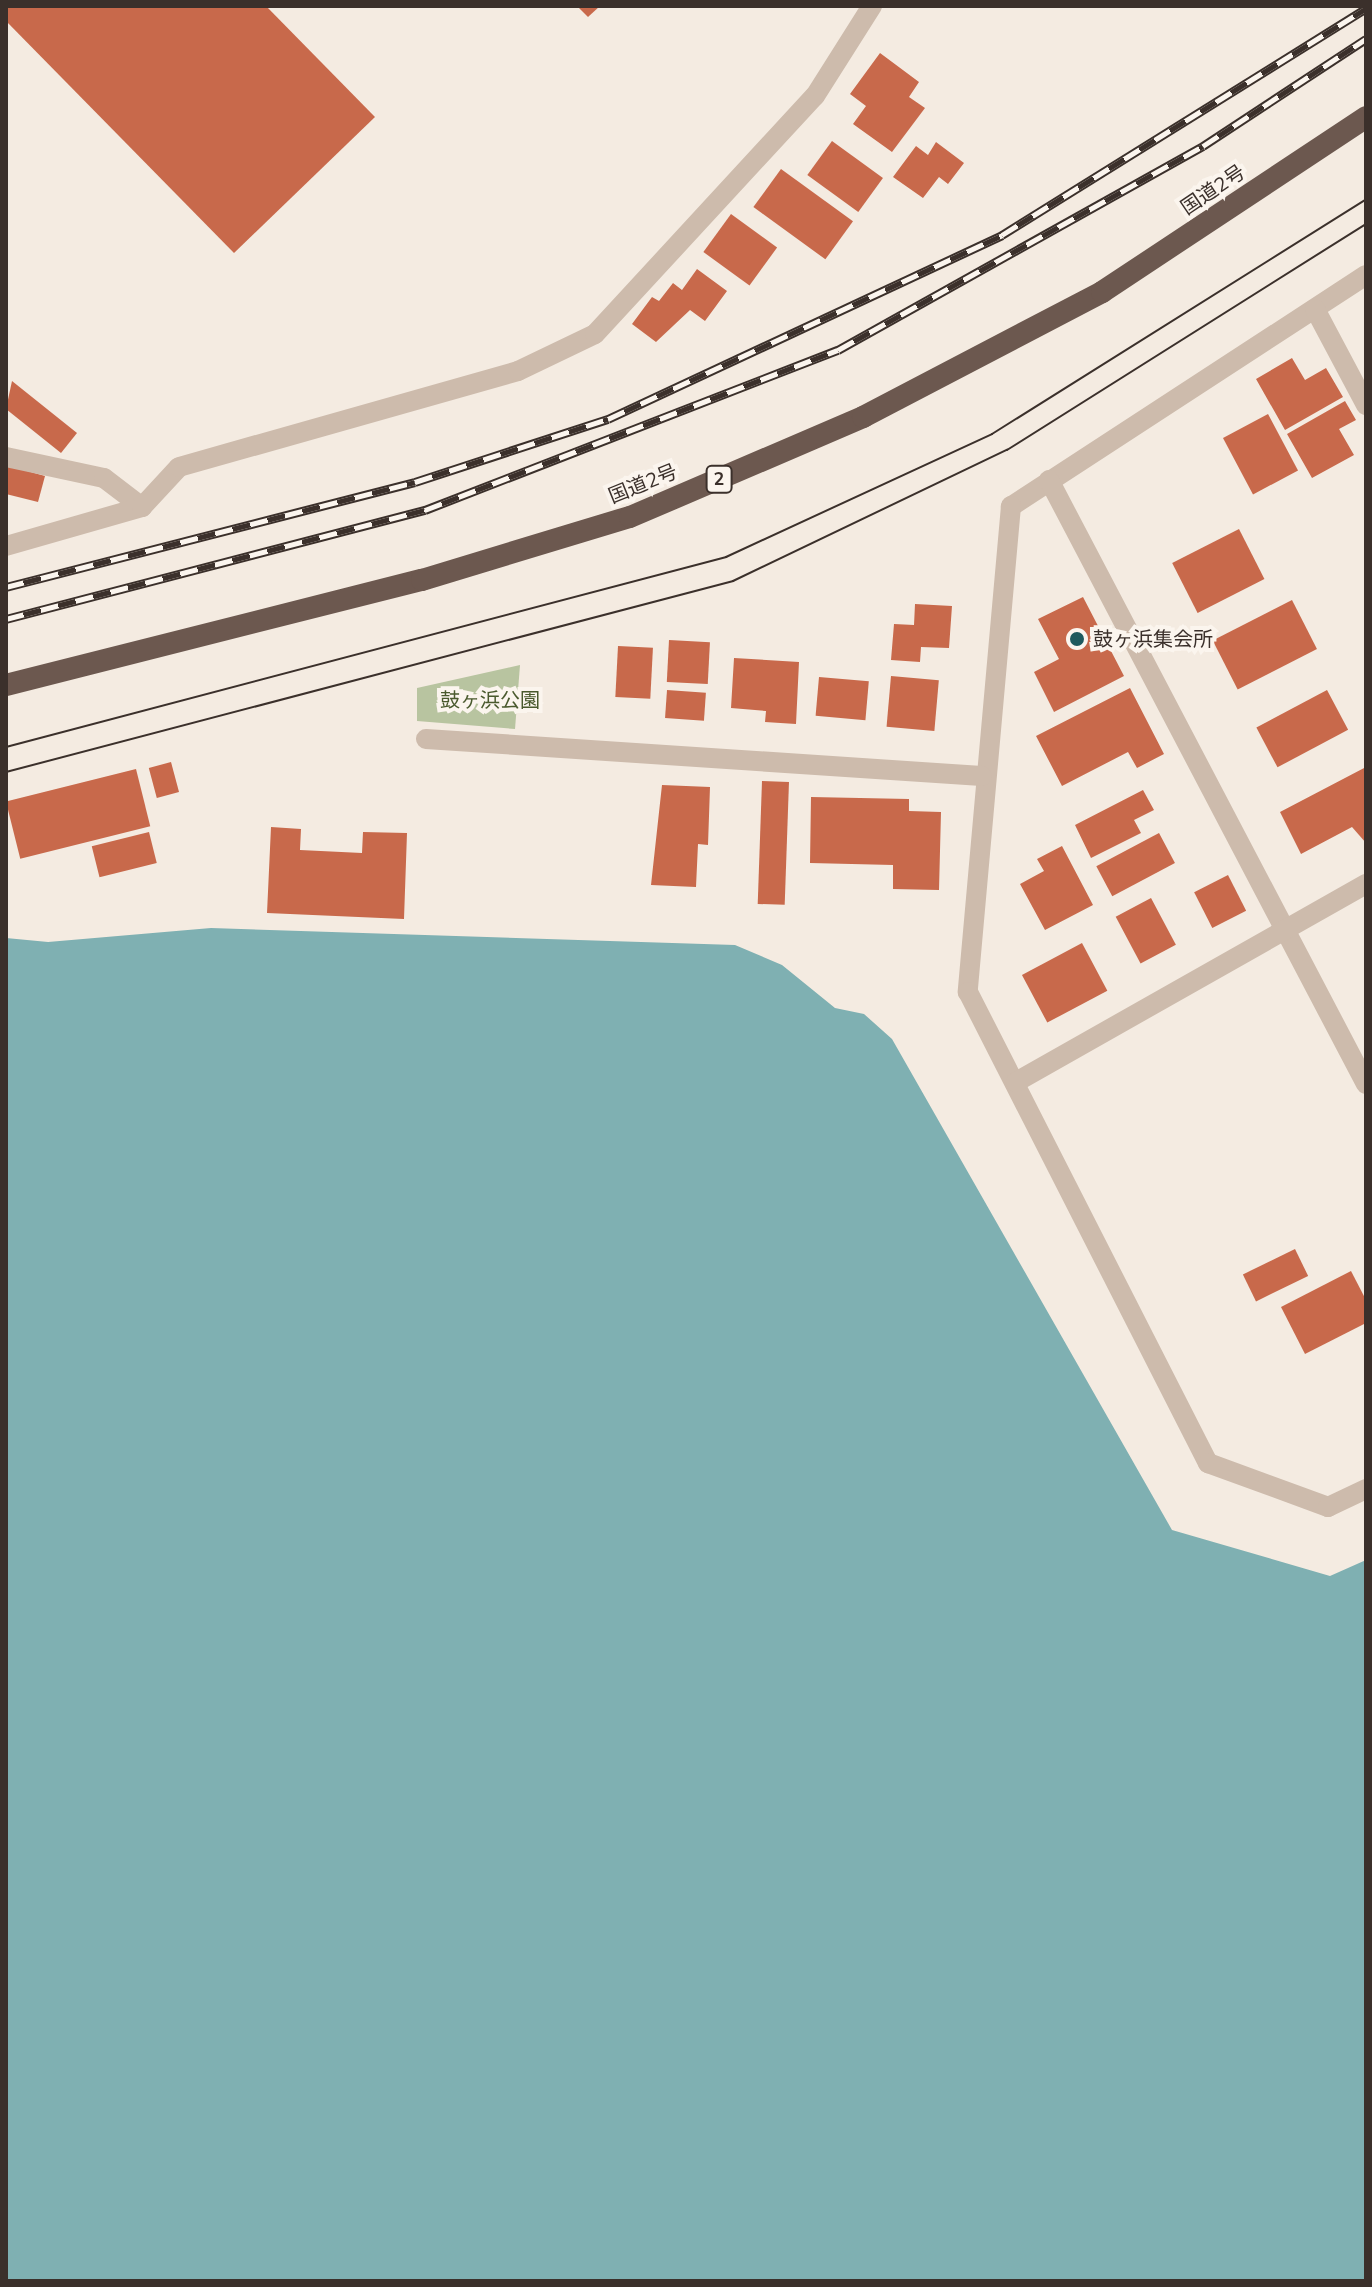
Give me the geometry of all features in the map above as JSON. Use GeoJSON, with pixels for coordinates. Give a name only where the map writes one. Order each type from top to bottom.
{"type":"FeatureCollection","features":[{"type":"Feature","properties":{"kind":"highway","name":"国道2号"},"geometry":{"type":"LineString","coordinates":[[6,685],[422,580],[630,517],[863,417],[1102,292],[1366,117]]}},
{"type":"Feature","properties":{"kind":"street"},"geometry":{"type":"LineString","coordinates":[[6,546],[142,507],[179,467],[518,371],[595,334],[815,96],[872,6]]}},
{"type":"Feature","properties":{"kind":"street"},"geometry":{"type":"LineString","coordinates":[[1366,275],[1011,506],[982,776],[968,992],[1208,1463],[1328,1507],[1366,1489]]}},
{"type":"Feature","properties":{"kind":"street"},"geometry":{"type":"LineString","coordinates":[[1315,309],[1366,405]]}},
{"type":"Feature","properties":{"kind":"street"},"geometry":{"type":"LineString","coordinates":[[6,457],[104,478],[142,507]]}},
{"type":"Feature","properties":{"kind":"street"},"geometry":{"type":"LineString","coordinates":[[1049,480],[1281,931],[1366,1084]]}},
{"type":"Feature","properties":{"kind":"street"},"geometry":{"type":"LineString","coordinates":[[426,739],[982,776]]}},
{"type":"Feature","properties":{"kind":"street"},"geometry":{"type":"LineString","coordinates":[[1016,1082],[1366,884]]}},
{"type":"Feature","properties":{"kind":"green space","name":"鼓ヶ浜公園"},"geometry":{"type":"Polygon","coordinates":[[[520,665],[515,729],[417,721],[417,688],[520,665]]]}},
{"type":"Feature","properties":{"kind":"water"},"geometry":{"type":"Polygon","coordinates":[[[211,928],[735,945],[782,965],[835,1008],[864,1014],[892,1039],[1172,1530],[1330,1576],[1366,1560],[1366,2281],[6,2281],[6,938],[48,942],[211,928]]]}},
{"type":"Feature","properties":{"kind":"building"},"geometry":{"type":"Polygon","coordinates":[[[6,6],[266,6],[375,117],[234,253],[6,21],[6,6]]]}},
{"type":"Feature","properties":{"kind":"building"},"geometry":{"type":"Polygon","coordinates":[[[577,6],[600,6],[588,17],[577,6]]]}},
{"type":"Feature","properties":{"kind":"building"},"geometry":{"type":"Polygon","coordinates":[[[880,53],[919,82],[909,97],[925,108],[892,152],[853,124],[866,106],[850,94],[880,53]]]}},
{"type":"Feature","properties":{"kind":"building"},"geometry":{"type":"Polygon","coordinates":[[[832,141],[883,178],[858,212],[807,175],[832,141]]]}},
{"type":"Feature","properties":{"kind":"building"},"geometry":{"type":"Polygon","coordinates":[[[936,142],[964,163],[948,184],[939,177],[923,198],[893,177],[916,146],[928,155],[936,142]]]}},
{"type":"Feature","properties":{"kind":"building"},"geometry":{"type":"Polygon","coordinates":[[[781,169],[853,221],[825,259],[753,207],[781,169]]]}},
{"type":"Feature","properties":{"kind":"building"},"geometry":{"type":"Polygon","coordinates":[[[731,214],[777,248],[749,286],[703,252],[731,214]]]}},
{"type":"Feature","properties":{"kind":"building"},"geometry":{"type":"Polygon","coordinates":[[[697,269],[727,291],[705,321],[690,310],[656,342],[632,324],[652,297],[659,301],[673,283],[682,290],[697,269]]]}},
{"type":"Feature","properties":{"kind":"building"},"geometry":{"type":"Polygon","coordinates":[[[1292,358],[1305,380],[1326,368],[1343,397],[1285,430],[1256,379],[1292,358]]]}},
{"type":"Feature","properties":{"kind":"building"},"geometry":{"type":"Polygon","coordinates":[[[12,381],[77,433],[61,453],[6,409],[12,381]]]}},
{"type":"Feature","properties":{"kind":"building"},"geometry":{"type":"Polygon","coordinates":[[[1345,401],[1356,420],[1339,429],[1354,455],[1312,478],[1287,434],[1345,401]]]}},
{"type":"Feature","properties":{"kind":"building"},"geometry":{"type":"Polygon","coordinates":[[[1268,414],[1298,471],[1253,494],[1223,438],[1268,414]]]}},
{"type":"Feature","properties":{"kind":"building"},"geometry":{"type":"Polygon","coordinates":[[[6,465],[45,476],[38,502],[6,494],[6,465]]]}},
{"type":"Feature","properties":{"kind":"building"},"geometry":{"type":"Polygon","coordinates":[[[1239,529],[1264,579],[1198,613],[1172,563],[1239,529]]]}},
{"type":"Feature","properties":{"kind":"building","name":"鼓ヶ浜集会所"},"geometry":{"type":"Polygon","coordinates":[[[1083,597],[1124,676],[1054,712],[1034,672],[1059,659],[1038,619],[1083,597]]]}},
{"type":"Feature","properties":{"kind":"building"},"geometry":{"type":"Polygon","coordinates":[[[1292,600],[1317,649],[1238,689],[1213,640],[1292,600]]]}},
{"type":"Feature","properties":{"kind":"building"},"geometry":{"type":"Polygon","coordinates":[[[915,604],[952,606],[949,648],[921,647],[920,662],[891,660],[894,624],[914,625],[915,604]]]}},
{"type":"Feature","properties":{"kind":"building"},"geometry":{"type":"Polygon","coordinates":[[[669,640],[710,642],[708,684],[667,682],[669,640]]]}},
{"type":"Feature","properties":{"kind":"building"},"geometry":{"type":"Polygon","coordinates":[[[618,646],[653,648],[650,699],[615,697],[618,646]]]}},
{"type":"Feature","properties":{"kind":"building"},"geometry":{"type":"Polygon","coordinates":[[[734,658],[799,662],[796,724],[765,722],[766,711],[731,708],[734,658]]]}},
{"type":"Feature","properties":{"kind":"building"},"geometry":{"type":"Polygon","coordinates":[[[891,676],[939,680],[934,731],[887,727],[891,676]]]}},
{"type":"Feature","properties":{"kind":"building"},"geometry":{"type":"Polygon","coordinates":[[[819,677],[869,681],[865,720],[816,716],[819,677]]]}},
{"type":"Feature","properties":{"kind":"building"},"geometry":{"type":"Polygon","coordinates":[[[1130,688],[1164,754],[1137,768],[1128,752],[1062,786],[1036,736],[1130,688]]]}},
{"type":"Feature","properties":{"kind":"building"},"geometry":{"type":"Polygon","coordinates":[[[667,690],[706,693],[704,721],[665,718],[667,690]]]}},
{"type":"Feature","properties":{"kind":"building"},"geometry":{"type":"Polygon","coordinates":[[[1327,690],[1348,730],[1277,767],[1256,728],[1327,690]]]}},
{"type":"Feature","properties":{"kind":"building"},"geometry":{"type":"Polygon","coordinates":[[[171,762],[179,792],[157,798],[149,768],[171,762]]]}},
{"type":"Feature","properties":{"kind":"building"},"geometry":{"type":"Polygon","coordinates":[[[1366,767],[1366,843],[1352,827],[1301,854],[1280,812],[1366,767]]]}},
{"type":"Feature","properties":{"kind":"building"},"geometry":{"type":"Polygon","coordinates":[[[136,769],[150,826],[20,859],[6,801],[136,769]]]}},
{"type":"Feature","properties":{"kind":"building"},"geometry":{"type":"Polygon","coordinates":[[[762,781],[789,782],[785,905],[758,904],[762,781]]]}},
{"type":"Feature","properties":{"kind":"building"},"geometry":{"type":"Polygon","coordinates":[[[662,785],[710,787],[708,845],[698,844],[696,887],[651,885],[662,785]]]}},
{"type":"Feature","properties":{"kind":"building"},"geometry":{"type":"Polygon","coordinates":[[[1143,790],[1154,810],[1134,820],[1141,833],[1091,858],[1075,825],[1143,790]]]}},
{"type":"Feature","properties":{"kind":"building"},"geometry":{"type":"Polygon","coordinates":[[[811,797],[909,799],[909,811],[941,812],[939,890],[893,889],[893,865],[810,863],[811,797]]]}},
{"type":"Feature","properties":{"kind":"building"},"geometry":{"type":"Polygon","coordinates":[[[271,827],[301,829],[300,850],[362,853],[363,832],[407,833],[404,919],[267,913],[271,827]]]}},
{"type":"Feature","properties":{"kind":"building"},"geometry":{"type":"Polygon","coordinates":[[[149,832],[157,863],[99,877],[92,846],[149,832]]]}},
{"type":"Feature","properties":{"kind":"building"},"geometry":{"type":"Polygon","coordinates":[[[1159,833],[1175,863],[1112,896],[1096,866],[1159,833]]]}},
{"type":"Feature","properties":{"kind":"building"},"geometry":{"type":"Polygon","coordinates":[[[1062,846],[1093,905],[1045,930],[1020,884],[1044,871],[1037,859],[1062,846]]]}},
{"type":"Feature","properties":{"kind":"building"},"geometry":{"type":"Polygon","coordinates":[[[1228,875],[1246,911],[1212,928],[1194,892],[1228,875]]]}},
{"type":"Feature","properties":{"kind":"building"},"geometry":{"type":"Polygon","coordinates":[[[1151,898],[1176,945],[1141,964],[1116,917],[1151,898]]]}},
{"type":"Feature","properties":{"kind":"building"},"geometry":{"type":"Polygon","coordinates":[[[1082,943],[1107,991],[1047,1023],[1022,975],[1082,943]]]}},
{"type":"Feature","properties":{"kind":"building"},"geometry":{"type":"Polygon","coordinates":[[[1295,1249],[1308,1276],[1256,1301],[1243,1274],[1295,1249]]]}},
{"type":"Feature","properties":{"kind":"building"},"geometry":{"type":"Polygon","coordinates":[[[1351,1271],[1366,1300],[1366,1323],[1305,1354],[1281,1307],[1351,1271]]]}},
{"type":"Feature","properties":{"kind":"tram line"},"geometry":{"type":"LineString","coordinates":[[6,747],[726,557],[992,434],[1366,199]]}},
{"type":"Feature","properties":{"kind":"tram line"},"geometry":{"type":"LineString","coordinates":[[6,772],[733,581],[1007,450],[1366,224]]}},
{"type":"Feature","properties":{"kind":"railway"},"geometry":{"type":"LineString","coordinates":[[6,587],[415,482],[608,419],[1002,235],[1366,8]]}},
{"type":"Feature","properties":{"kind":"railway"},"geometry":{"type":"LineString","coordinates":[[6,619],[425,510],[838,350],[1203,146],[1366,39]]}},
{"type":"Feature","properties":{"kind":"place","name":"鼓ヶ浜集会所"},"geometry":{"type":"Point","coordinates":[1077,639]}}]}
